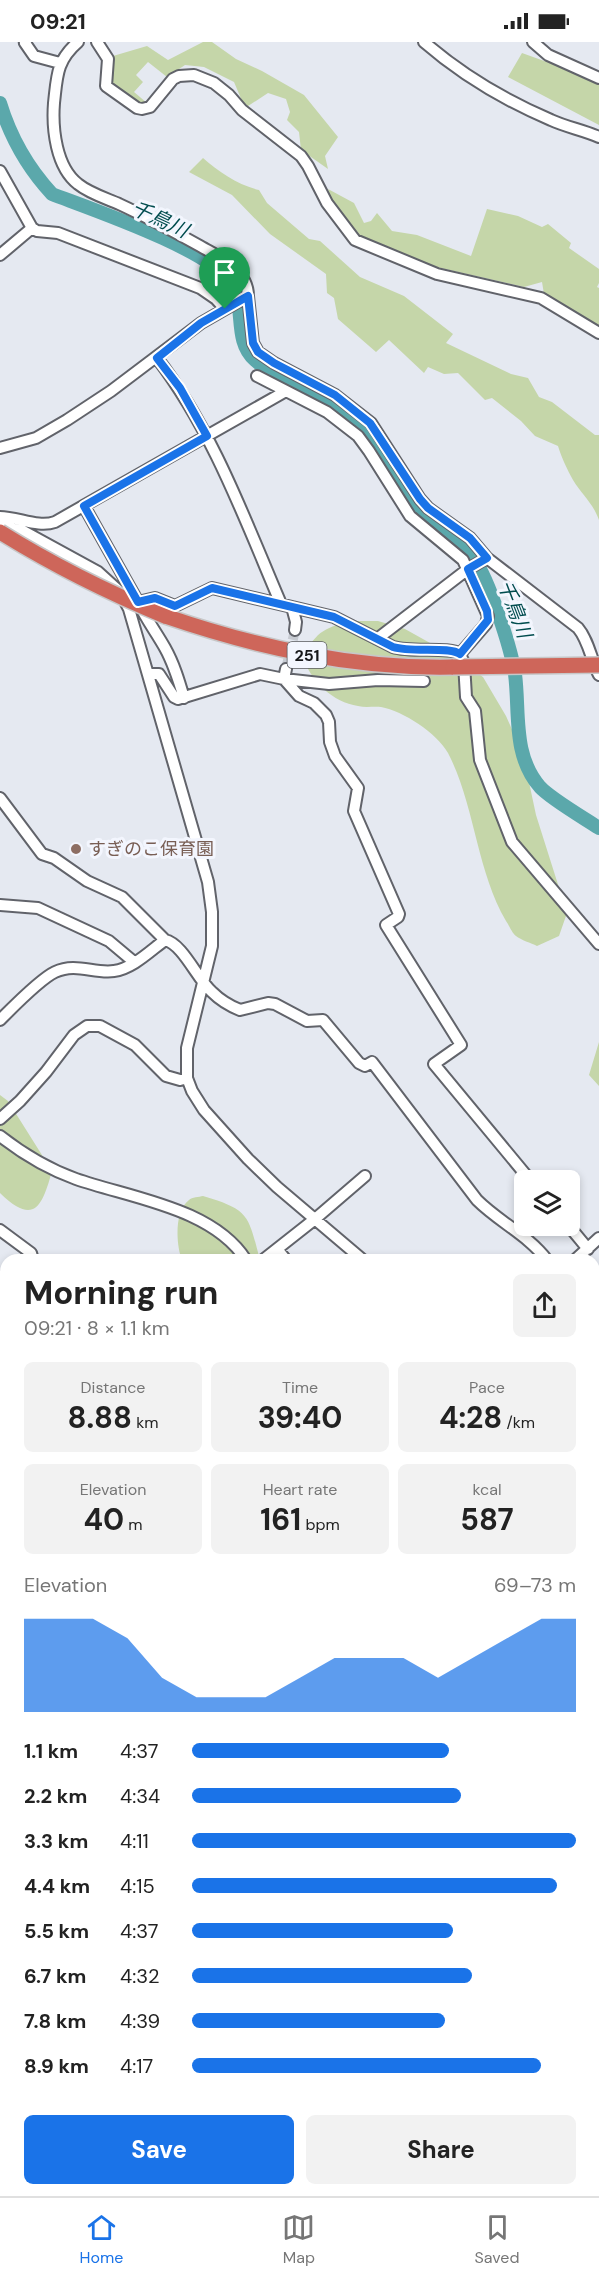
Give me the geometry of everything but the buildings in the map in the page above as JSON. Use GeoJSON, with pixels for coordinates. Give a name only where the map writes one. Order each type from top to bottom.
{"type":"FeatureCollection","features":[{"type":"Feature","properties":{"kind":"highway","name":"251"},"geometry":{"type":"LineString","coordinates":[[0,532],[69,572],[165,616],[290,652],[410,668],[457,660],[599,665]]}},
{"type":"Feature","properties":{"kind":"street"},"geometry":{"type":"LineString","coordinates":[[26,42],[25,44],[34,56],[60,63]]}},
{"type":"Feature","properties":{"kind":"street"},"geometry":{"type":"LineString","coordinates":[[78,42],[60,63],[53,113],[59,152],[70,175],[78,184],[90,191],[159,222],[224,260],[245,281],[253,343],[258,352],[274,363],[335,395],[370,423],[428,508],[470,538],[485,559],[578,628],[599,675]]}},
{"type":"Feature","properties":{"kind":"street"},"geometry":{"type":"LineString","coordinates":[[97,42],[108,59],[106,86],[136,108],[150,107],[179,76],[194,75],[214,83],[242,110],[301,156],[327,203],[355,240],[437,274],[541,298],[599,333]]}},
{"type":"Feature","properties":{"kind":"street"},"geometry":{"type":"LineString","coordinates":[[424,42],[451,66],[500,96],[553,121],[599,137]]}},
{"type":"Feature","properties":{"kind":"street"},"geometry":{"type":"LineString","coordinates":[[533,42],[549,54],[599,78]]}},
{"type":"Feature","properties":{"kind":"street"},"geometry":{"type":"LineString","coordinates":[[0,171],[32,228],[37,231],[58,233],[200,288],[228,308]]}},
{"type":"Feature","properties":{"kind":"street"},"geometry":{"type":"LineString","coordinates":[[0,255],[32,228]]}},
{"type":"Feature","properties":{"kind":"street"},"geometry":{"type":"LineString","coordinates":[[0,448],[36,438],[56,426],[111,391],[201,323],[246,297]]}},
{"type":"Feature","properties":{"kind":"street"},"geometry":{"type":"LineString","coordinates":[[157,358],[180,388],[207,436],[296,622],[295,630]]}},
{"type":"Feature","properties":{"kind":"street"},"geometry":{"type":"LineString","coordinates":[[257,376],[327,412],[346,425],[369,451],[410,516],[455,552],[469,568],[488,616],[486,624],[457,660]]}},
{"type":"Feature","properties":{"kind":"street"},"geometry":{"type":"LineString","coordinates":[[0,516],[50,524],[286,391]]}},
{"type":"Feature","properties":{"kind":"street"},"geometry":{"type":"LineString","coordinates":[[84,506],[145,617],[164,646],[177,672],[184,698]]}},
{"type":"Feature","properties":{"kind":"street"},"geometry":{"type":"LineString","coordinates":[[0,526],[23,531],[98,572],[111,581],[129,609],[207,882],[212,912],[212,946],[187,1048],[187,1078],[197,1101],[228,1137],[277,1187],[356,1254]]}},
{"type":"Feature","properties":{"kind":"street"},"geometry":{"type":"LineString","coordinates":[[377,639],[469,568],[485,559]]}},
{"type":"Feature","properties":{"kind":"street"},"geometry":{"type":"LineString","coordinates":[[138,602],[155,598],[175,606],[212,588],[334,617],[403,650],[451,650],[457,660],[464,663],[466,697],[475,711],[480,760],[512,842],[599,944]]}},
{"type":"Feature","properties":{"kind":"street"},"geometry":{"type":"LineString","coordinates":[[148,674],[159,674],[174,697],[184,698],[260,674],[285,674],[329,684],[424,681]]}},
{"type":"Feature","properties":{"kind":"street"},"geometry":{"type":"LineString","coordinates":[[285,674],[299,696],[314,703],[326,715],[329,722],[330,742],[335,756],[358,788],[354,812],[399,912],[398,917],[386,925],[461,1045],[434,1064],[522,1170]]}},
{"type":"Feature","properties":{"kind":"street"},"geometry":{"type":"LineString","coordinates":[[0,798],[42,854],[54,858],[87,881],[122,897],[165,940],[179,949],[204,984],[220,998],[240,1010],[275,1004],[307,1021],[323,1020],[359,1063],[365,1066],[372,1062],[477,1200],[543,1254]]}},
{"type":"Feature","properties":{"kind":"street"},"geometry":{"type":"LineString","coordinates":[[0,905],[38,908],[110,941],[134,962]]}},
{"type":"Feature","properties":{"kind":"street"},"geometry":{"type":"LineString","coordinates":[[0,1020],[53,972],[75,967],[100,972],[126,968],[165,940]]}},
{"type":"Feature","properties":{"kind":"street"},"geometry":{"type":"LineString","coordinates":[[0,1119],[46,1072],[74,1035],[87,1026],[100,1026],[135,1045],[166,1076],[180,1080],[187,1078]]}},
{"type":"Feature","properties":{"kind":"street"},"geometry":{"type":"LineString","coordinates":[[0,1136],[18,1150],[74,1178],[197,1219],[228,1237],[241,1254]]}},
{"type":"Feature","properties":{"kind":"street"},"geometry":{"type":"LineString","coordinates":[[270,1254],[315,1220],[365,1176]]}},
{"type":"Feature","properties":{"kind":"street"},"geometry":{"type":"LineString","coordinates":[[0,1230],[30,1254]]}},
{"type":"Feature","properties":{"kind":"street"},"geometry":{"type":"LineString","coordinates":[[577,1236],[588,1249]]}},
{"type":"Feature","properties":{"kind":"street"},"geometry":{"type":"LineString","coordinates":[[582,1254],[599,1238]]}},
{"type":"Feature","properties":{"kind":"street"},"geometry":{"type":"LineString","coordinates":[[276,1249],[281,1254]]}},
{"type":"Feature","properties":{"kind":"green space"},"geometry":{"type":"Polygon","coordinates":[[[203,42],[212,42],[236,59],[304,95],[338,137],[325,156],[328,169],[301,150],[299,132],[287,120],[290,112],[286,99],[268,93],[245,108],[234,82],[204,67],[185,65],[167,77],[148,62],[136,75],[143,82],[134,92],[147,103],[143,107],[111,87],[113,56],[147,46],[168,60],[203,42]]]}},
{"type":"Feature","properties":{"kind":"green space"},"geometry":{"type":"Polygon","coordinates":[[[522,53],[583,75],[599,85],[599,125],[508,77],[522,53]]]}},
{"type":"Feature","properties":{"kind":"green space"},"geometry":{"type":"Polygon","coordinates":[[[203,158],[229,177],[259,190],[267,203],[309,239],[320,241],[360,277],[404,296],[453,334],[446,343],[511,374],[528,378],[539,397],[552,402],[595,435],[599,435],[599,520],[594,509],[573,480],[558,446],[535,436],[521,421],[492,398],[485,400],[458,373],[444,374],[428,367],[424,373],[389,340],[376,352],[338,319],[334,298],[327,293],[326,274],[270,234],[232,195],[189,172],[203,158]]]}},
{"type":"Feature","properties":{"kind":"green space"},"geometry":{"type":"Polygon","coordinates":[[[328,189],[354,203],[364,223],[371,221],[377,213],[392,231],[417,235],[471,256],[487,209],[518,216],[542,227],[548,224],[571,243],[569,248],[599,269],[597,287],[599,288],[599,328],[544,294],[542,282],[524,287],[436,267],[358,237],[332,203],[328,189]]]}},
{"type":"Feature","properties":{"kind":"green space"},"geometry":{"type":"Polygon","coordinates":[[[354,621],[378,621],[405,629],[448,653],[483,677],[506,716],[523,754],[536,815],[567,913],[559,936],[537,946],[518,937],[512,931],[488,880],[457,773],[443,745],[419,724],[390,709],[361,707],[340,700],[324,689],[311,675],[303,657],[313,641],[329,628],[354,621]]]}},
{"type":"Feature","properties":{"kind":"green space"},"geometry":{"type":"Polygon","coordinates":[[[599,1042],[599,1086],[589,1075],[599,1042]]]}},
{"type":"Feature","properties":{"kind":"green space"},"geometry":{"type":"Polygon","coordinates":[[[0,1095],[8,1101],[52,1171],[40,1202],[35,1208],[29,1210],[21,1209],[0,1193],[0,1095]]]}},
{"type":"Feature","properties":{"kind":"green space"},"geometry":{"type":"Polygon","coordinates":[[[203,1196],[218,1201],[245,1216],[253,1233],[258,1254],[180,1254],[178,1246],[179,1220],[184,1205],[194,1198],[203,1196]]]}},
{"type":"Feature","properties":{"kind":"waterway","name":"千鳥川"},"geometry":{"type":"LineString","coordinates":[[0,103],[21,151],[52,194],[149,232],[201,258],[220,271],[232,284],[236,293],[244,343],[255,360],[277,376],[337,407],[357,421],[379,450],[413,508],[453,539],[474,559],[499,615],[509,648],[515,674],[521,747],[531,775],[552,797],[599,828]]}},
{"type":"Feature","properties":{"kind":"tunnel"},"geometry":{"type":"LineString","coordinates":[[286,669],[295,630]]}},
{"type":"Feature","properties":{"kind":"place","name":"すぎのこ保育園"},"geometry":{"type":"Point","coordinates":[76,849]}},
{"type":"Feature","properties":{"kind":"route"},"geometry":{"type":"LineString","coordinates":[[248,296],[253,343],[258,352],[274,363],[335,395],[358,411],[370,423],[420,499],[428,508],[470,538],[487,558],[468,569],[487,611],[488,620],[460,654],[451,650],[403,650],[334,617],[212,588],[175,606],[155,598],[138,602],[84,506],[207,436],[180,388],[157,358],[201,323],[225,309],[248,296]]}}]}
